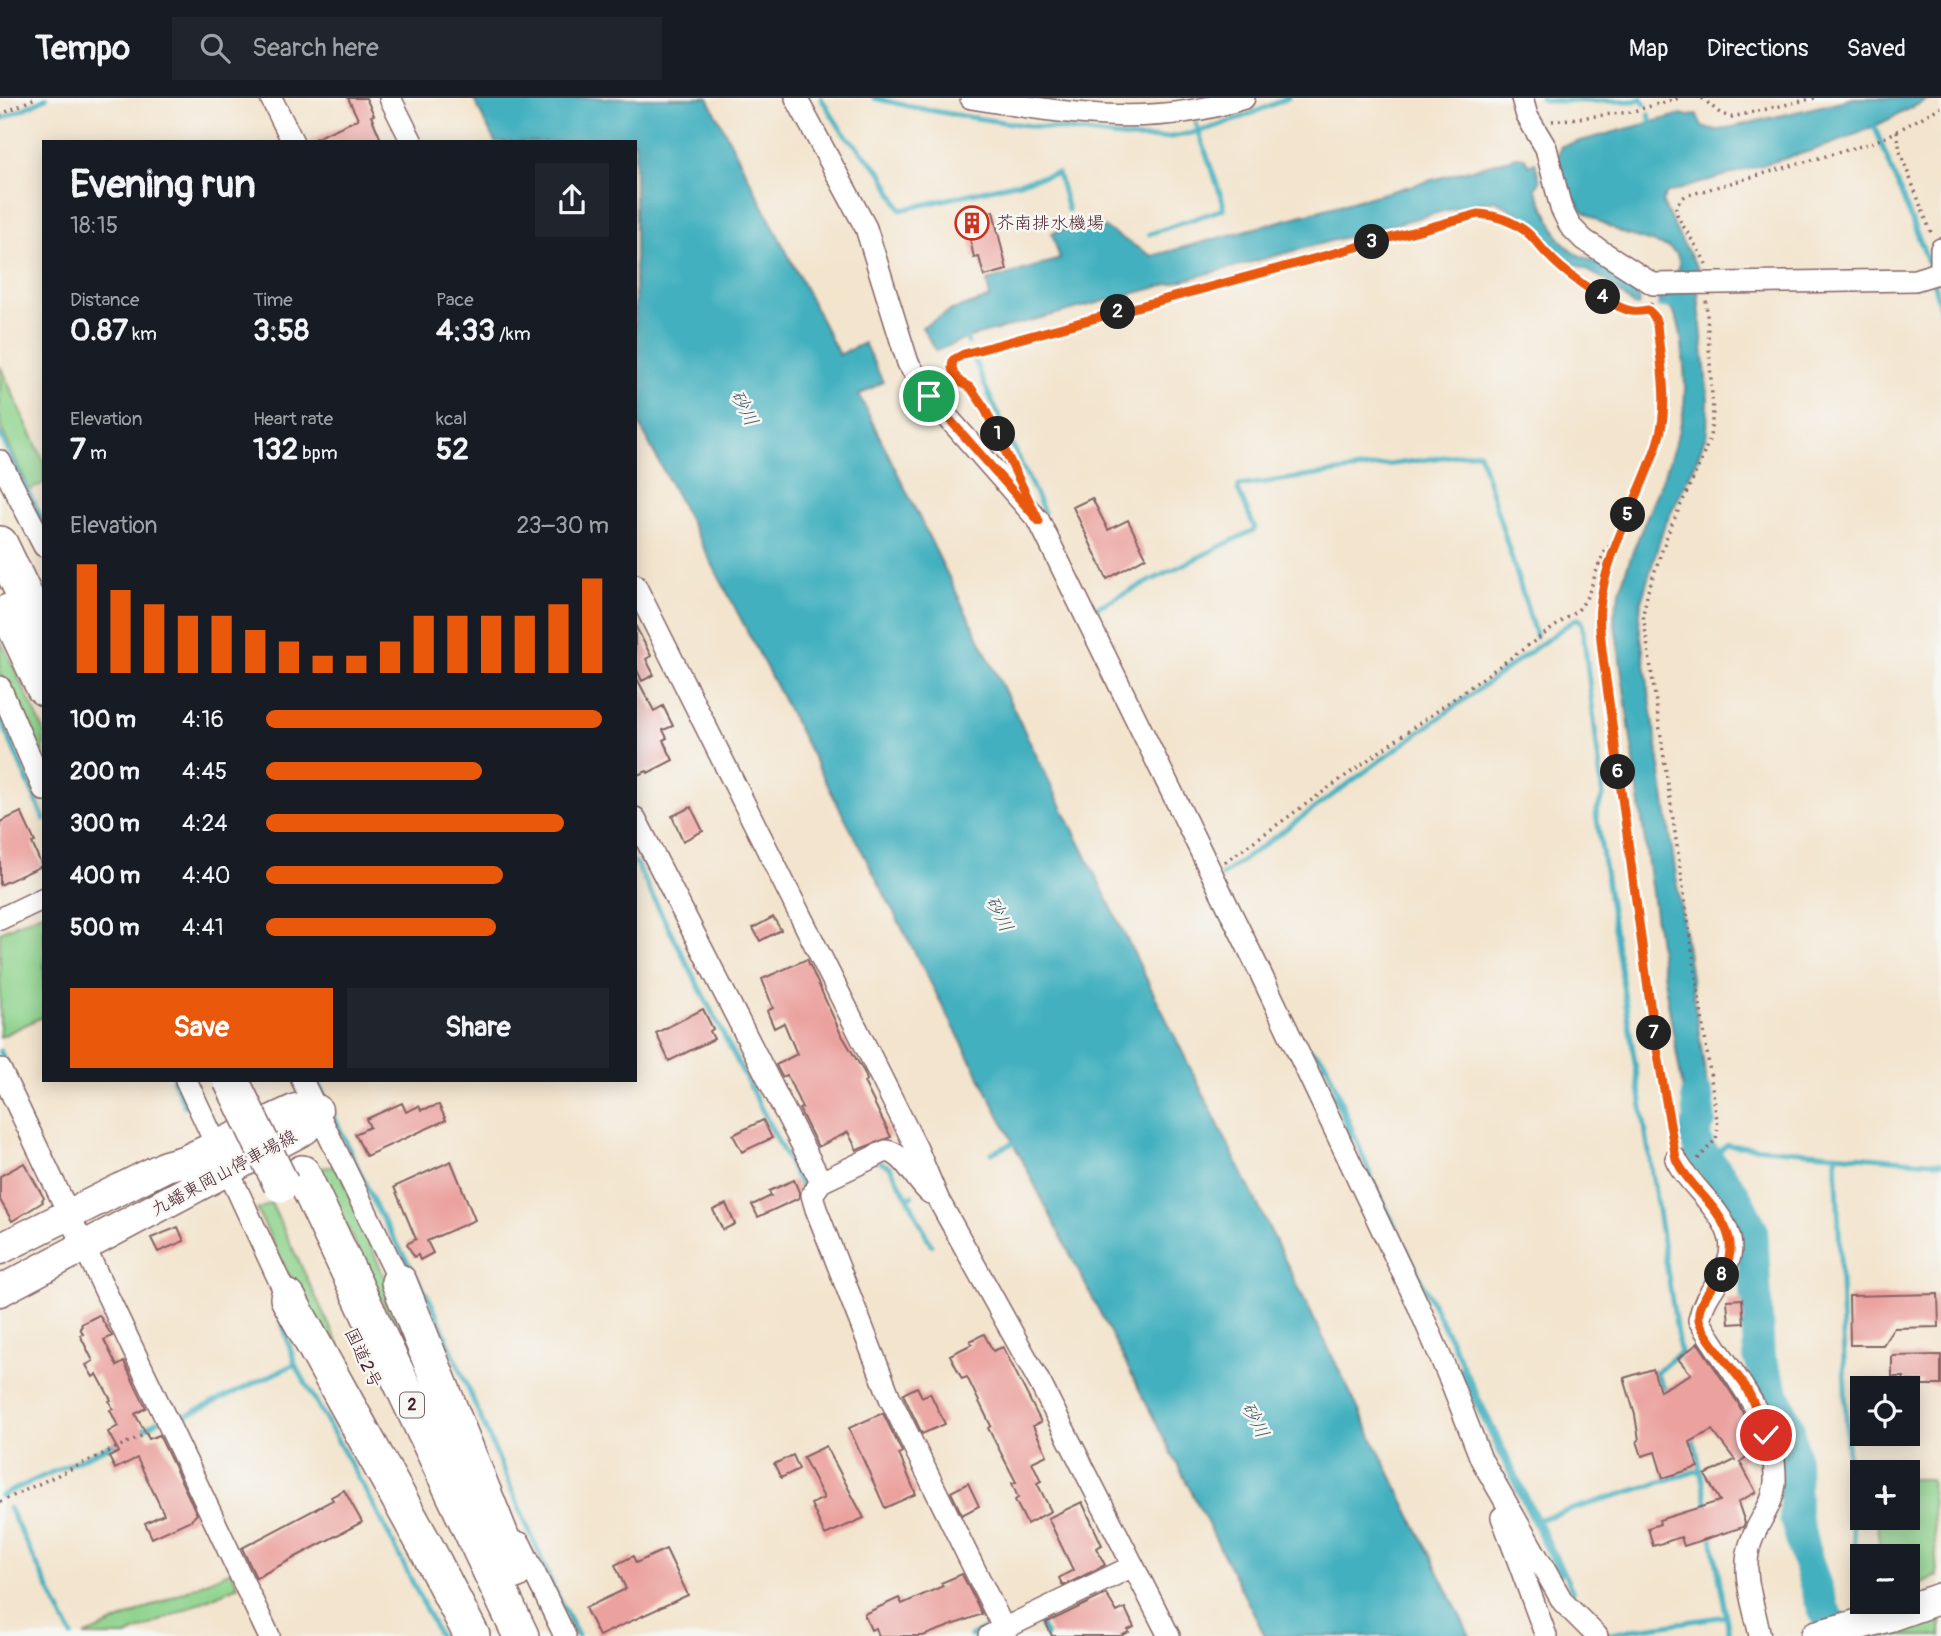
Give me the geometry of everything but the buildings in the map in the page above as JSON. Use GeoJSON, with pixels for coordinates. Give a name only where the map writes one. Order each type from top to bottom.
{"type":"FeatureCollection","features":[{"type":"Feature","properties":{"kind":"highway"},"geometry":{"type":"LineString","coordinates":[[0,544],[42,632]]}},
{"type":"Feature","properties":{"kind":"highway"},"geometry":{"type":"LineString","coordinates":[[0,596],[42,684]]}},
{"type":"Feature","properties":{"kind":"highway","name":"国道2号"},"geometry":{"type":"LineString","coordinates":[[232,1082],[292,1178],[522,1636]]}},
{"type":"Feature","properties":{"kind":"highway","name":"国道2号"},"geometry":{"type":"LineString","coordinates":[[258,1082],[292,1178],[496,1636]]}},
{"type":"Feature","properties":{"kind":"highway"},"geometry":{"type":"LineString","coordinates":[[399,1282],[542,1636]]}},
{"type":"Feature","properties":{"kind":"highway"},"geometry":{"type":"LineString","coordinates":[[288,1298],[472,1636]]}},
{"type":"Feature","properties":{"kind":"main road","name":"九蟠東岡山停車場線"},"geometry":{"type":"LineString","coordinates":[[0,1291],[85,1248],[296,1109],[317,1111]]}},
{"type":"Feature","properties":{"kind":"main road","name":"九蟠東岡山停車場線"},"geometry":{"type":"LineString","coordinates":[[0,1249],[166,1166],[184,1161],[223,1158]]}},
{"type":"Feature","properties":{"kind":"main road"},"geometry":{"type":"LineString","coordinates":[[1817,1636],[1941,1598]]}},
{"type":"Feature","properties":{"kind":"street"},"geometry":{"type":"LineString","coordinates":[[271,98],[292,140]]}},
{"type":"Feature","properties":{"kind":"street"},"geometry":{"type":"LineString","coordinates":[[390,98],[411,140]]}},
{"type":"Feature","properties":{"kind":"street"},"geometry":{"type":"LineString","coordinates":[[796,98],[866,228],[908,363],[929,396],[1039,521],[1258,968],[1418,1305],[1452,1384],[1546,1636]]}},
{"type":"Feature","properties":{"kind":"street"},"geometry":{"type":"LineString","coordinates":[[971,98],[1109,117],[1185,114],[1244,98]]}},
{"type":"Feature","properties":{"kind":"street"},"geometry":{"type":"LineString","coordinates":[[1153,117],[1191,98]]}},
{"type":"Feature","properties":{"kind":"street"},"geometry":{"type":"LineString","coordinates":[[1522,98],[1527,116],[1548,157],[1561,208],[1570,226],[1584,240],[1660,284],[1915,280],[1937,264]]}},
{"type":"Feature","properties":{"kind":"street"},"geometry":{"type":"LineString","coordinates":[[0,461],[42,542]]}},
{"type":"Feature","properties":{"kind":"street"},"geometry":{"type":"LineString","coordinates":[[637,594],[643,620],[917,1149],[938,1199],[1040,1383],[1169,1636]]}},
{"type":"Feature","properties":{"kind":"street"},"geometry":{"type":"LineString","coordinates":[[0,687],[42,785]]}},
{"type":"Feature","properties":{"kind":"street"},"geometry":{"type":"LineString","coordinates":[[637,822],[821,1182]]}},
{"type":"Feature","properties":{"kind":"street"},"geometry":{"type":"LineString","coordinates":[[0,919],[42,899]]}},
{"type":"Feature","properties":{"kind":"street"},"geometry":{"type":"LineString","coordinates":[[0,1069],[269,1636]]}},
{"type":"Feature","properties":{"kind":"street"},"geometry":{"type":"LineString","coordinates":[[187,1082],[288,1298],[305,1352],[404,1536],[453,1636]]}},
{"type":"Feature","properties":{"kind":"street"},"geometry":{"type":"LineString","coordinates":[[303,1082],[399,1282],[426,1324],[491,1479],[565,1636]]}},
{"type":"Feature","properties":{"kind":"street"},"geometry":{"type":"LineString","coordinates":[[166,1166],[194,1143],[203,1117]]}},
{"type":"Feature","properties":{"kind":"street"},"geometry":{"type":"LineString","coordinates":[[938,1199],[922,1186],[892,1152],[886,1152],[821,1182],[812,1195],[890,1398],[998,1627],[1033,1620],[1133,1566]]}},
{"type":"Feature","properties":{"kind":"street"},"geometry":{"type":"LineString","coordinates":[[1676,1159],[1682,1171],[1718,1212],[1730,1240],[1730,1259],[1703,1303],[1699,1320],[1753,1401],[1766,1435],[1774,1468],[1775,1485],[1770,1504],[1751,1541],[1746,1559],[1760,1636]]}},
{"type":"Feature","properties":{"kind":"street"},"geometry":{"type":"LineString","coordinates":[[1480,1460],[1563,1602],[1597,1636]]}},
{"type":"Feature","properties":{"kind":"path"},"geometry":{"type":"LineString","coordinates":[[0,114],[35,98]]}},
{"type":"Feature","properties":{"kind":"path"},"geometry":{"type":"LineString","coordinates":[[1533,127],[1543,122],[1630,112],[1679,98]]}},
{"type":"Feature","properties":{"kind":"path"},"geometry":{"type":"LineString","coordinates":[[1702,98],[1721,114],[1732,117],[1815,98]]}},
{"type":"Feature","properties":{"kind":"path"},"geometry":{"type":"LineString","coordinates":[[1699,1159],[1716,1139],[1718,1127],[1643,614],[1668,533],[1710,437],[1713,412],[1703,285],[1708,270],[1676,209],[1685,196],[1868,144],[1941,107]]}},
{"type":"Feature","properties":{"kind":"path"},"geometry":{"type":"LineString","coordinates":[[1897,131],[1903,161],[1937,264]]}},
{"type":"Feature","properties":{"kind":"path"},"geometry":{"type":"LineString","coordinates":[[1011,459],[984,407],[971,388],[960,382],[954,374],[953,360],[964,354],[1460,217],[1493,215],[1508,221],[1525,231],[1552,260],[1604,297],[1633,312],[1648,310]]}},
{"type":"Feature","properties":{"kind":"path"},"geometry":{"type":"LineString","coordinates":[[1648,310],[1660,284]]}},
{"type":"Feature","properties":{"kind":"path"},"geometry":{"type":"LineString","coordinates":[[1648,310],[1657,324],[1662,419],[1659,440],[1619,538],[1605,578],[1599,609],[1602,650],[1653,1026],[1676,1159]]}},
{"type":"Feature","properties":{"kind":"path"},"geometry":{"type":"LineString","coordinates":[[1220,866],[1578,610],[1589,598],[1601,557],[1619,538]]}},
{"type":"Feature","properties":{"kind":"path"},"geometry":{"type":"LineString","coordinates":[[0,1502],[160,1427]]}},
{"type":"Feature","properties":{"kind":"green space"},"geometry":{"type":"Polygon","coordinates":[[[0,366],[42,458],[42,484],[30,490],[0,426],[0,366]]]}},
{"type":"Feature","properties":{"kind":"green space"},"geometry":{"type":"Polygon","coordinates":[[[0,639],[42,727],[42,769],[0,674],[0,639]]]}},
{"type":"Feature","properties":{"kind":"green space"},"geometry":{"type":"Polygon","coordinates":[[[42,913],[42,1017],[0,1037],[0,932],[42,913]]]}},
{"type":"Feature","properties":{"kind":"green space"},"geometry":{"type":"Polygon","coordinates":[[[337,1165],[464,1466],[456,1457],[319,1168],[337,1165]]]}},
{"type":"Feature","properties":{"kind":"green space"},"geometry":{"type":"Polygon","coordinates":[[[271,1203],[406,1486],[314,1326],[257,1210],[271,1203]]]}},
{"type":"Feature","properties":{"kind":"green space"},"geometry":{"type":"Polygon","coordinates":[[[1920,1479],[1931,1479],[1937,1576],[1920,1584],[1920,1544],[1879,1544],[1878,1530],[1920,1530],[1920,1479]]]}},
{"type":"Feature","properties":{"kind":"green space"},"geometry":{"type":"Polygon","coordinates":[[[231,1571],[238,1586],[126,1636],[84,1636],[231,1571]]]}},
{"type":"Feature","properties":{"kind":"green space"},"geometry":{"type":"Polygon","coordinates":[[[1941,1611],[1941,1636],[1864,1636],[1941,1611]]]}},
{"type":"Feature","properties":{"kind":"water","name":"砂川"},"geometry":{"type":"Polygon","coordinates":[[[473,98],[708,98],[839,355],[864,343],[883,382],[859,395],[1470,1636],[1265,1636],[972,1062],[637,420],[637,140],[494,140],[473,98]]]}},
{"type":"Feature","properties":{"kind":"water"},"geometry":{"type":"Polygon","coordinates":[[[1854,98],[1930,98],[1846,139],[1666,194],[1662,202],[1699,270],[1696,272],[1708,400],[1707,432],[1695,464],[1663,529],[1641,602],[1639,624],[1713,1128],[1691,1137],[1663,973],[1614,616],[1626,571],[1666,471],[1683,414],[1685,379],[1680,331],[1673,312],[1658,301],[1680,265],[1677,254],[1668,247],[1625,234],[1582,210],[1563,181],[1556,161],[1561,146],[1682,114],[1697,115],[1702,127],[1716,131],[1854,98]]]}},
{"type":"Feature","properties":{"kind":"water"},"geometry":{"type":"Polygon","coordinates":[[[1524,157],[1529,165],[1535,162],[1540,181],[1535,188],[1559,238],[1574,253],[1601,265],[1613,274],[1640,300],[1639,306],[1634,306],[1606,280],[1562,257],[1539,228],[1496,200],[1463,206],[970,337],[936,351],[922,327],[952,310],[990,298],[987,281],[1060,259],[1052,233],[1093,221],[1152,256],[1524,157]]]}},
{"type":"Feature","properties":{"kind":"waterway"},"geometry":{"type":"LineString","coordinates":[[0,120],[46,98]]}},
{"type":"Feature","properties":{"kind":"waterway"},"geometry":{"type":"LineString","coordinates":[[821,98],[842,131],[882,173],[901,210],[1058,173],[1068,210]]}},
{"type":"Feature","properties":{"kind":"waterway"},"geometry":{"type":"LineString","coordinates":[[874,98],[993,121],[1149,139],[1205,130],[1288,98]]}},
{"type":"Feature","properties":{"kind":"waterway"},"geometry":{"type":"LineString","coordinates":[[1541,98],[1545,101],[1635,101],[1642,98],[1645,104]]}},
{"type":"Feature","properties":{"kind":"waterway"},"geometry":{"type":"LineString","coordinates":[[1649,114],[1652,128]]}},
{"type":"Feature","properties":{"kind":"waterway"},"geometry":{"type":"LineString","coordinates":[[1872,120],[1930,271]]}},
{"type":"Feature","properties":{"kind":"waterway"},"geometry":{"type":"LineString","coordinates":[[1149,234],[1223,209],[1223,202],[1196,124]]}},
{"type":"Feature","properties":{"kind":"waterway"},"geometry":{"type":"LineString","coordinates":[[1933,281],[1941,311]]}},
{"type":"Feature","properties":{"kind":"waterway"},"geometry":{"type":"LineString","coordinates":[[1659,305],[1673,307]]}},
{"type":"Feature","properties":{"kind":"waterway"},"geometry":{"type":"LineString","coordinates":[[964,332],[968,343]]}},
{"type":"Feature","properties":{"kind":"waterway"},"geometry":{"type":"LineString","coordinates":[[973,356],[1044,512]]}},
{"type":"Feature","properties":{"kind":"waterway"},"geometry":{"type":"LineString","coordinates":[[0,434],[42,520]]}},
{"type":"Feature","properties":{"kind":"waterway"},"geometry":{"type":"LineString","coordinates":[[1091,610],[1254,530],[1238,490],[1239,486],[1479,452],[1536,637]]}},
{"type":"Feature","properties":{"kind":"waterway"},"geometry":{"type":"LineString","coordinates":[[1221,876],[1574,620],[1579,619],[1582,622],[1603,796],[1596,813],[1680,1352],[1656,1373],[1667,1393]]}},
{"type":"Feature","properties":{"kind":"waterway"},"geometry":{"type":"LineString","coordinates":[[0,717],[42,814]]}},
{"type":"Feature","properties":{"kind":"waterway"},"geometry":{"type":"LineString","coordinates":[[637,866],[804,1192]]}},
{"type":"Feature","properties":{"kind":"waterway"},"geometry":{"type":"LineString","coordinates":[[1302,1044],[1326,1063],[1371,1177],[1573,1592]]}},
{"type":"Feature","properties":{"kind":"waterway"},"geometry":{"type":"LineString","coordinates":[[0,1051],[6,1064]]}},
{"type":"Feature","properties":{"kind":"waterway"},"geometry":{"type":"LineString","coordinates":[[1326,1063],[1318,1067],[1341,1111],[1350,1139]]}},
{"type":"Feature","properties":{"kind":"waterway"},"geometry":{"type":"LineString","coordinates":[[174,1082],[185,1106]]}},
{"type":"Feature","properties":{"kind":"waterway"},"geometry":{"type":"LineString","coordinates":[[318,1082],[378,1211],[431,1302],[556,1593],[578,1636]]}},
{"type":"Feature","properties":{"kind":"waterway"},"geometry":{"type":"LineString","coordinates":[[1697,1096],[1700,1121],[1694,1133],[1699,1149],[1733,1192],[1752,1229],[1759,1357],[1789,1430],[1794,1462],[1795,1517],[1806,1557],[1824,1611],[1841,1636]]}},
{"type":"Feature","properties":{"kind":"waterway"},"geometry":{"type":"LineString","coordinates":[[992,1153],[1019,1140]]}},
{"type":"Feature","properties":{"kind":"waterway"},"geometry":{"type":"LineString","coordinates":[[1709,1161],[1727,1145],[1941,1163]]}},
{"type":"Feature","properties":{"kind":"waterway"},"geometry":{"type":"LineString","coordinates":[[1836,1154],[1850,1516],[1855,1544]]}},
{"type":"Feature","properties":{"kind":"waterway"},"geometry":{"type":"LineString","coordinates":[[879,1162],[890,1167],[908,1198],[912,1196]]}},
{"type":"Feature","properties":{"kind":"waterway"},"geometry":{"type":"LineString","coordinates":[[908,1198],[931,1245]]}},
{"type":"Feature","properties":{"kind":"waterway"},"geometry":{"type":"LineString","coordinates":[[281,1319],[295,1364],[380,1517],[439,1636]]}},
{"type":"Feature","properties":{"kind":"waterway"},"geometry":{"type":"LineString","coordinates":[[174,1421],[295,1364]]}},
{"type":"Feature","properties":{"kind":"waterway"},"geometry":{"type":"LineString","coordinates":[[1459,1369],[1559,1574]]}},
{"type":"Feature","properties":{"kind":"waterway"},"geometry":{"type":"LineString","coordinates":[[138,1432],[160,1420]]}},
{"type":"Feature","properties":{"kind":"waterway"},"geometry":{"type":"LineString","coordinates":[[1690,1436],[1696,1447],[1708,1511]]}},
{"type":"Feature","properties":{"kind":"waterway"},"geometry":{"type":"LineString","coordinates":[[0,1496],[120,1441]]}},
{"type":"Feature","properties":{"kind":"waterway"},"geometry":{"type":"LineString","coordinates":[[1537,1520],[1700,1470]]}},
{"type":"Feature","properties":{"kind":"waterway"},"geometry":{"type":"LineString","coordinates":[[9,1508],[72,1636]]}},
{"type":"Feature","properties":{"kind":"waterway"},"geometry":{"type":"LineString","coordinates":[[1711,1531],[1729,1633]]}},
{"type":"Feature","properties":{"kind":"waterway"},"geometry":{"type":"LineString","coordinates":[[1604,1634],[1726,1616]]}},
{"type":"Feature","properties":{"kind":"waterway"},"geometry":{"type":"LineString","coordinates":[[1036,1617],[1046,1636]]}},
{"type":"Feature","properties":{"kind":"waterway"},"geometry":{"type":"LineString","coordinates":[[971,1636],[985,1629]]}},
{"type":"Feature","properties":{"kind":"place","name":"芥南排水機場"},"geometry":{"type":"Point","coordinates":[972,223]}},
{"type":"Feature","properties":{"kind":"route"},"geometry":{"type":"LineString","coordinates":[[929,396],[1039,521],[984,407],[971,388],[960,382],[954,374],[953,360],[964,354],[1478,214],[1493,215],[1508,221],[1525,231],[1552,260],[1604,297],[1626,310],[1648,310],[1654,316],[1657,324],[1662,391],[1659,440],[1605,578],[1599,609],[1602,650],[1622,813],[1653,1026],[1676,1159],[1682,1171],[1718,1212],[1730,1240],[1730,1259],[1703,1303],[1699,1320],[1744,1385],[1766,1435]]}}]}
